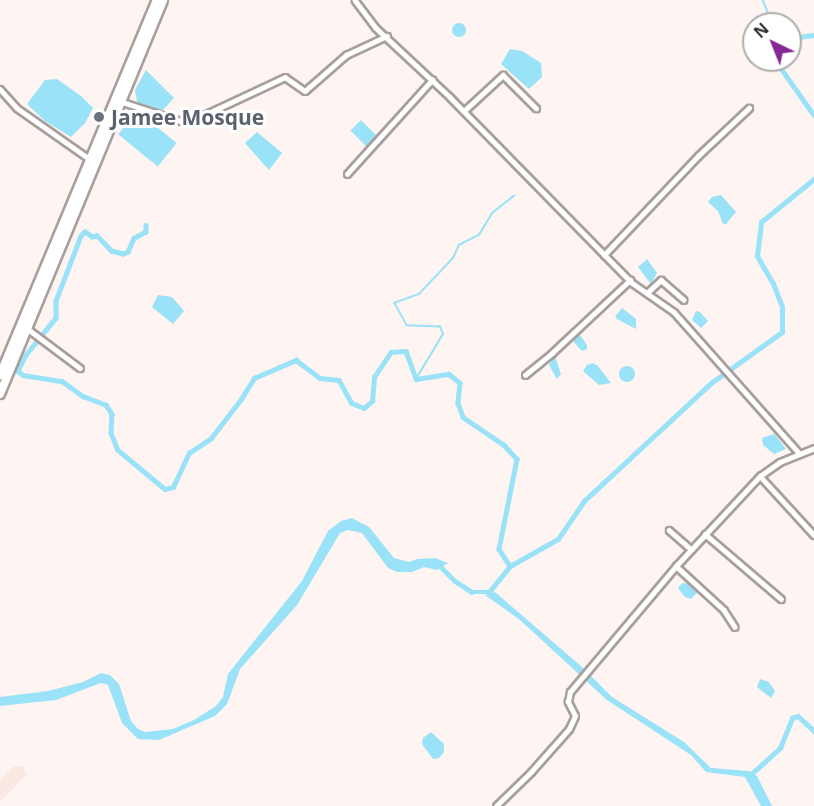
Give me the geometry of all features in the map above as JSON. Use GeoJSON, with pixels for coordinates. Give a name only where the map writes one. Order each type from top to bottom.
{"type":"FeatureCollection","features":[{"type":"Feature","properties":{"kind":"highway"},"geometry":{"type":"LineString","coordinates":[[0,394],[31,330],[157,0]]}},
{"type":"Feature","properties":{"kind":"highway"},"geometry":{"type":"LineString","coordinates":[[0,375],[20,321],[163,0]]}},
{"type":"Feature","properties":{"kind":"street"},"geometry":{"type":"LineString","coordinates":[[355,0],[375,27],[464,111],[604,255],[630,280],[674,312],[799,453]]}},
{"type":"Feature","properties":{"kind":"street"},"geometry":{"type":"LineString","coordinates":[[122,96],[187,123],[285,77],[305,91],[346,55],[387,36]]}},
{"type":"Feature","properties":{"kind":"street"},"geometry":{"type":"LineString","coordinates":[[464,111],[503,75],[536,108]]}},
{"type":"Feature","properties":{"kind":"street"},"geometry":{"type":"LineString","coordinates":[[346,174],[432,80]]}},
{"type":"Feature","properties":{"kind":"street"},"geometry":{"type":"LineString","coordinates":[[0,89],[17,108],[91,160]]}},
{"type":"Feature","properties":{"kind":"street"},"geometry":{"type":"LineString","coordinates":[[604,255],[698,156],[749,108]]}},
{"type":"Feature","properties":{"kind":"street"},"geometry":{"type":"LineString","coordinates":[[525,375],[552,353],[630,280]]}},
{"type":"Feature","properties":{"kind":"street"},"geometry":{"type":"LineString","coordinates":[[647,293],[661,280],[684,300]]}},
{"type":"Feature","properties":{"kind":"street"},"geometry":{"type":"LineString","coordinates":[[31,330],[80,368]]}},
{"type":"Feature","properties":{"kind":"street"},"geometry":{"type":"LineString","coordinates":[[496,806],[531,772],[574,721],[568,697],[691,549],[760,476],[780,462],[814,448]]}},
{"type":"Feature","properties":{"kind":"street"},"geometry":{"type":"LineString","coordinates":[[760,476],[814,536]]}},
{"type":"Feature","properties":{"kind":"street"},"geometry":{"type":"LineString","coordinates":[[669,530],[691,549]]}},
{"type":"Feature","properties":{"kind":"street"},"geometry":{"type":"LineString","coordinates":[[705,534],[781,599]]}},
{"type":"Feature","properties":{"kind":"street"},"geometry":{"type":"LineString","coordinates":[[676,566],[724,610],[735,627]]}},
{"type":"Feature","properties":{"kind":"shaded area"},"geometry":{"type":"Polygon","coordinates":[[[14,766],[23,766],[26,775],[0,802],[0,780],[14,766]]]}},
{"type":"Feature","properties":{"kind":"water"},"geometry":{"type":"Polygon","coordinates":[[[456,23],[462,23],[466,30],[462,37],[456,37],[452,33],[452,27],[456,23]]]}},
{"type":"Feature","properties":{"kind":"water"},"geometry":{"type":"Polygon","coordinates":[[[510,49],[522,51],[541,63],[542,77],[529,89],[501,64],[510,49]]]}},
{"type":"Feature","properties":{"kind":"water"},"geometry":{"type":"Polygon","coordinates":[[[146,70],[174,98],[160,113],[137,102],[135,90],[146,70]]]}},
{"type":"Feature","properties":{"kind":"water"},"geometry":{"type":"Polygon","coordinates":[[[57,79],[81,96],[93,108],[85,123],[71,137],[45,121],[27,104],[45,80],[57,79]]]}},
{"type":"Feature","properties":{"kind":"water"},"geometry":{"type":"Polygon","coordinates":[[[137,111],[177,143],[158,166],[118,134],[137,111]]]}},
{"type":"Feature","properties":{"kind":"water"},"geometry":{"type":"Polygon","coordinates":[[[361,120],[377,136],[367,147],[350,131],[361,120]]]}},
{"type":"Feature","properties":{"kind":"water"},"geometry":{"type":"Polygon","coordinates":[[[257,132],[282,153],[269,170],[245,143],[257,132]]]}},
{"type":"Feature","properties":{"kind":"water"},"geometry":{"type":"Polygon","coordinates":[[[721,195],[736,212],[726,224],[723,224],[718,211],[708,202],[712,197],[721,195]]]}},
{"type":"Feature","properties":{"kind":"water"},"geometry":{"type":"Polygon","coordinates":[[[647,259],[657,273],[651,284],[638,267],[647,259]]]}},
{"type":"Feature","properties":{"kind":"water"},"geometry":{"type":"Polygon","coordinates":[[[158,295],[172,297],[184,311],[173,324],[152,307],[158,295]]]}},
{"type":"Feature","properties":{"kind":"water"},"geometry":{"type":"Polygon","coordinates":[[[622,308],[636,319],[636,329],[615,317],[622,308]]]}},
{"type":"Feature","properties":{"kind":"water"},"geometry":{"type":"Polygon","coordinates":[[[696,311],[708,321],[701,328],[692,320],[696,311]]]}},
{"type":"Feature","properties":{"kind":"water"},"geometry":{"type":"Polygon","coordinates":[[[577,331],[587,345],[587,349],[582,351],[572,340],[577,331]]]}},
{"type":"Feature","properties":{"kind":"water"},"geometry":{"type":"Polygon","coordinates":[[[555,356],[561,374],[557,379],[549,365],[555,356]]]}},
{"type":"Feature","properties":{"kind":"water"},"geometry":{"type":"Polygon","coordinates":[[[593,363],[611,383],[599,385],[583,371],[587,365],[593,363]]]}},
{"type":"Feature","properties":{"kind":"water"},"geometry":{"type":"Polygon","coordinates":[[[627,366],[635,374],[627,382],[619,374],[627,366]]]}},
{"type":"Feature","properties":{"kind":"water"},"geometry":{"type":"Polygon","coordinates":[[[774,434],[786,449],[774,454],[763,445],[762,438],[774,434]]]}},
{"type":"Feature","properties":{"kind":"water"},"geometry":{"type":"Polygon","coordinates":[[[352,518],[369,527],[394,558],[409,562],[435,558],[448,563],[437,570],[424,567],[412,572],[397,572],[388,568],[362,533],[348,530],[340,533],[297,605],[240,669],[227,704],[215,716],[159,740],[138,739],[122,723],[108,685],[101,683],[56,700],[0,706],[0,697],[48,691],[83,682],[101,673],[110,675],[119,684],[131,721],[138,729],[145,732],[173,729],[194,720],[216,706],[223,697],[228,674],[302,581],[328,531],[341,521],[352,518]]]}},
{"type":"Feature","properties":{"kind":"water"},"geometry":{"type":"Polygon","coordinates":[[[683,583],[692,584],[699,591],[691,599],[685,597],[678,587],[683,583]]]}},
{"type":"Feature","properties":{"kind":"water"},"geometry":{"type":"Polygon","coordinates":[[[495,592],[582,667],[612,697],[684,742],[711,768],[749,771],[757,776],[772,806],[761,806],[745,777],[706,772],[691,755],[607,700],[520,620],[485,595],[495,592]]]}},
{"type":"Feature","properties":{"kind":"water"},"geometry":{"type":"Polygon","coordinates":[[[760,679],[769,682],[775,691],[771,698],[757,687],[760,679]]]}},
{"type":"Feature","properties":{"kind":"water"},"geometry":{"type":"Polygon","coordinates":[[[431,732],[444,744],[444,752],[439,758],[433,759],[422,744],[423,738],[431,732]]]}},
{"type":"Feature","properties":{"kind":"waterway"},"geometry":{"type":"LineString","coordinates":[[763,0],[768,12]]}},
{"type":"Feature","properties":{"kind":"waterway"},"geometry":{"type":"LineString","coordinates":[[802,36],[814,35]]}},
{"type":"Feature","properties":{"kind":"waterway"},"geometry":{"type":"LineString","coordinates":[[784,72],[814,115]]}},
{"type":"Feature","properties":{"kind":"waterway"},"geometry":{"type":"LineString","coordinates":[[437,563],[455,581],[472,592],[489,592],[510,566],[558,539],[584,501],[711,383],[782,332],[782,307],[773,284],[757,256],[761,222],[814,179]]}},
{"type":"Feature","properties":{"kind":"waterway"},"geometry":{"type":"LineString","coordinates":[[416,379],[443,334],[440,327],[407,326],[394,303],[419,294],[453,258],[459,245],[479,235],[492,213],[514,196]]}},
{"type":"Feature","properties":{"kind":"waterway"},"geometry":{"type":"LineString","coordinates":[[146,225],[146,232],[134,238],[128,252],[123,254],[111,251],[97,236],[92,237],[85,232],[81,236],[56,301],[56,318],[26,355],[18,371],[23,375],[62,381],[83,396],[106,405],[112,414],[111,433],[118,450],[165,489],[173,487],[189,453],[211,438],[254,378],[296,360],[320,378],[339,380],[352,403],[364,408],[372,401],[374,377],[391,352],[406,351],[416,379],[449,374],[460,383],[458,403],[463,417],[504,445],[517,459],[499,549],[510,566]]}},
{"type":"Feature","properties":{"kind":"waterway"},"geometry":{"type":"LineString","coordinates":[[749,776],[780,748],[792,718],[798,716],[814,731]]}},
{"type":"Feature","properties":{"kind":"place","name":"Jamee Mosque"},"geometry":{"type":"Point","coordinates":[99,117]}}]}
